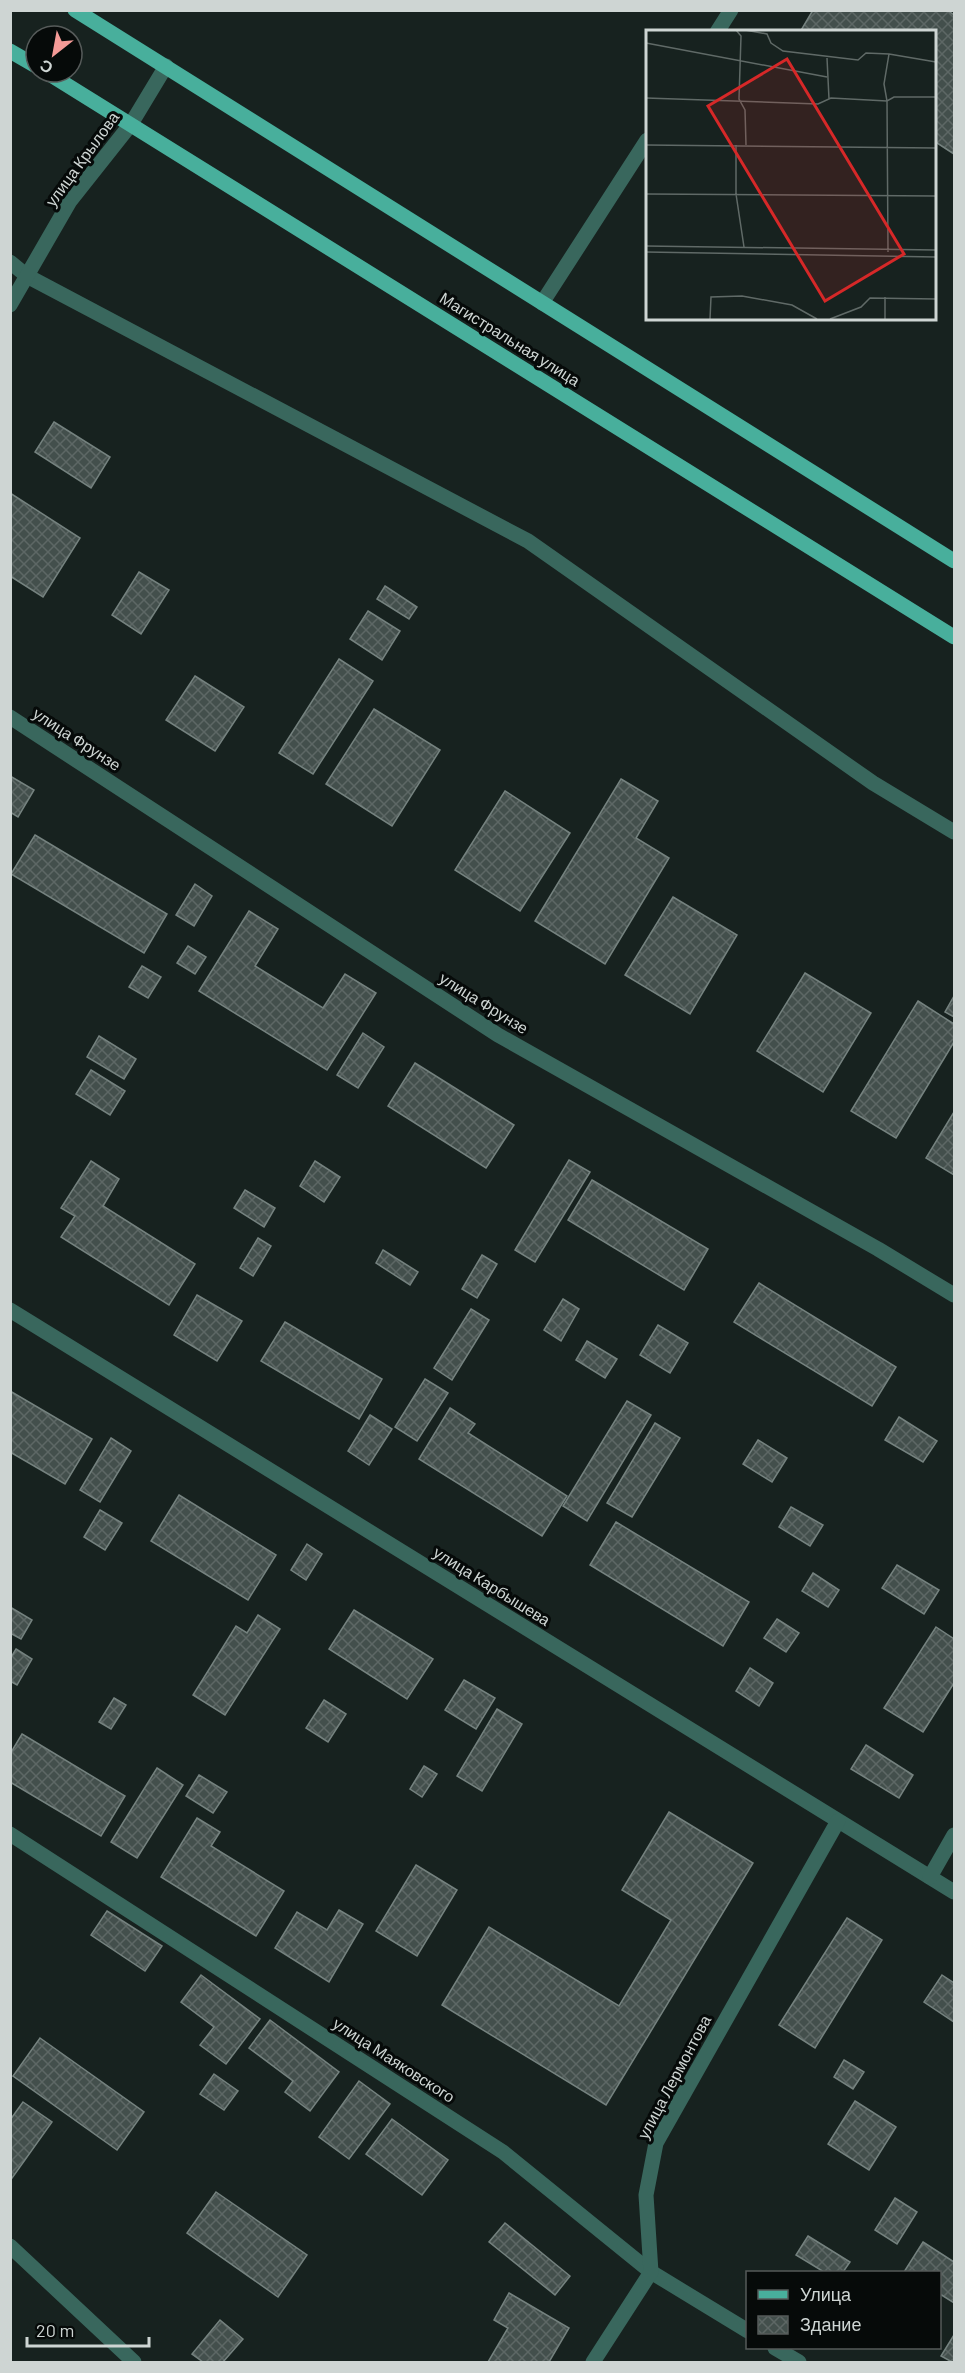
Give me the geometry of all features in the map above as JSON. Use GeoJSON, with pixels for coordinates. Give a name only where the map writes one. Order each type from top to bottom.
{"type":"FeatureCollection","features":[{"type":"Feature","properties":{"kind":"main road"},"geometry":{"type":"LineString","coordinates":[[75,10],[954,561]]}},
{"type":"Feature","properties":{"kind":"main road"},"geometry":{"type":"LineString","coordinates":[[10,51],[24,59]]}},
{"type":"Feature","properties":{"kind":"main road","name":"Магистральная улица"},"geometry":{"type":"LineString","coordinates":[[66,84],[954,637]]}},
{"type":"Feature","properties":{"kind":"street"},"geometry":{"type":"LineString","coordinates":[[718,30],[731,10]]}},
{"type":"Feature","properties":{"kind":"street","name":"улица Крылова"},"geometry":{"type":"LineString","coordinates":[[10,305],[70,201],[131,124],[166,66]]}},
{"type":"Feature","properties":{"kind":"street"},"geometry":{"type":"LineString","coordinates":[[542,303],[646,142]]}},
{"type":"Feature","properties":{"kind":"street"},"geometry":{"type":"LineString","coordinates":[[10,262],[27,276],[528,541],[873,783],[954,832]]}},
{"type":"Feature","properties":{"kind":"street","name":"улица Фрунзе"},"geometry":{"type":"LineString","coordinates":[[10,717],[498,1035],[878,1249],[954,1295]]}},
{"type":"Feature","properties":{"kind":"street","name":"улица Карбышева"},"geometry":{"type":"LineString","coordinates":[[10,1310],[954,1892]]}},
{"type":"Feature","properties":{"kind":"street","name":"улица Лермонтова"},"geometry":{"type":"LineString","coordinates":[[651,2272],[646,2195],[656,2143],[838,1821]]}},
{"type":"Feature","properties":{"kind":"street","name":"улица Маяковского"},"geometry":{"type":"LineString","coordinates":[[10,1834],[503,2152],[651,2272],[746,2330]]}},
{"type":"Feature","properties":{"kind":"street"},"geometry":{"type":"LineString","coordinates":[[930,1877],[954,1835]]}},
{"type":"Feature","properties":{"kind":"street"},"geometry":{"type":"LineString","coordinates":[[10,2246],[134,2362]]}},
{"type":"Feature","properties":{"kind":"street"},"geometry":{"type":"LineString","coordinates":[[593,2362],[651,2272]]}},
{"type":"Feature","properties":{"kind":"street"},"geometry":{"type":"LineString","coordinates":[[776,2349],[799,2362]]}},
{"type":"Feature","properties":{"kind":"building"},"geometry":{"type":"Polygon","coordinates":[[[813,10],[947,10],[954,15],[954,154],[935,142],[935,30],[801,30],[813,10]]]}},
{"type":"Feature","properties":{"kind":"building"},"geometry":{"type":"Polygon","coordinates":[[[54,422],[110,457],[91,488],[35,452],[54,422]]]}},
{"type":"Feature","properties":{"kind":"building"},"geometry":{"type":"Polygon","coordinates":[[[10,493],[80,538],[43,597],[10,576],[10,493]]]}},
{"type":"Feature","properties":{"kind":"building"},"geometry":{"type":"Polygon","coordinates":[[[139,572],[169,590],[141,634],[112,615],[139,572]]]}},
{"type":"Feature","properties":{"kind":"building"},"geometry":{"type":"Polygon","coordinates":[[[385,586],[417,607],[409,619],[377,599],[385,586]]]}},
{"type":"Feature","properties":{"kind":"building"},"geometry":{"type":"Polygon","coordinates":[[[368,611],[400,631],[382,660],[350,639],[368,611]]]}},
{"type":"Feature","properties":{"kind":"building"},"geometry":{"type":"Polygon","coordinates":[[[339,659],[373,681],[313,774],[279,753],[339,659]]]}},
{"type":"Feature","properties":{"kind":"building"},"geometry":{"type":"Polygon","coordinates":[[[195,676],[244,707],[215,751],[166,720],[195,676]]]}},
{"type":"Feature","properties":{"kind":"building"},"geometry":{"type":"Polygon","coordinates":[[[374,709],[440,750],[392,826],[326,784],[374,709]]]}},
{"type":"Feature","properties":{"kind":"building"},"geometry":{"type":"Polygon","coordinates":[[[10,776],[34,790],[18,817],[10,812],[10,776]]]}},
{"type":"Feature","properties":{"kind":"building"},"geometry":{"type":"Polygon","coordinates":[[[621,779],[658,801],[636,838],[669,858],[605,964],[535,921],[621,779]]]}},
{"type":"Feature","properties":{"kind":"building"},"geometry":{"type":"Polygon","coordinates":[[[505,791],[570,833],[520,911],[455,870],[505,791]]]}},
{"type":"Feature","properties":{"kind":"building"},"geometry":{"type":"Polygon","coordinates":[[[35,835],[167,914],[144,953],[11,874],[35,835]]]}},
{"type":"Feature","properties":{"kind":"building"},"geometry":{"type":"Polygon","coordinates":[[[195,884],[212,896],[194,926],[176,915],[195,884]]]}},
{"type":"Feature","properties":{"kind":"building"},"geometry":{"type":"Polygon","coordinates":[[[673,897],[737,935],[690,1014],[625,975],[673,897]]]}},
{"type":"Feature","properties":{"kind":"building"},"geometry":{"type":"Polygon","coordinates":[[[249,911],[278,929],[255,966],[323,1008],[345,974],[376,993],[327,1070],[199,991],[249,911]]]}},
{"type":"Feature","properties":{"kind":"building"},"geometry":{"type":"Polygon","coordinates":[[[188,946],[206,957],[195,974],[177,963],[188,946]]]}},
{"type":"Feature","properties":{"kind":"building"},"geometry":{"type":"Polygon","coordinates":[[[142,966],[161,977],[148,998],[129,987],[142,966]]]}},
{"type":"Feature","properties":{"kind":"building"},"geometry":{"type":"Polygon","coordinates":[[[805,973],[871,1013],[823,1092],[757,1051],[805,973]]]}},
{"type":"Feature","properties":{"kind":"building"},"geometry":{"type":"Polygon","coordinates":[[[954,996],[954,1017],[945,1012],[954,996]]]}},
{"type":"Feature","properties":{"kind":"building"},"geometry":{"type":"Polygon","coordinates":[[[918,1001],[954,1024],[954,1042],[896,1138],[851,1111],[918,1001]]]}},
{"type":"Feature","properties":{"kind":"building"},"geometry":{"type":"Polygon","coordinates":[[[363,1033],[384,1047],[358,1088],[337,1075],[363,1033]]]}},
{"type":"Feature","properties":{"kind":"building"},"geometry":{"type":"Polygon","coordinates":[[[99,1036],[136,1059],[124,1079],[87,1057],[99,1036]]]}},
{"type":"Feature","properties":{"kind":"building"},"geometry":{"type":"Polygon","coordinates":[[[415,1063],[514,1125],[486,1168],[388,1106],[415,1063]]]}},
{"type":"Feature","properties":{"kind":"building"},"geometry":{"type":"Polygon","coordinates":[[[91,1070],[125,1091],[110,1115],[76,1094],[91,1070]]]}},
{"type":"Feature","properties":{"kind":"building"},"geometry":{"type":"Polygon","coordinates":[[[954,1112],[954,1175],[926,1158],[954,1112]]]}},
{"type":"Feature","properties":{"kind":"building"},"geometry":{"type":"Polygon","coordinates":[[[569,1160],[590,1172],[535,1262],[515,1250],[569,1160]]]}},
{"type":"Feature","properties":{"kind":"building"},"geometry":{"type":"Polygon","coordinates":[[[91,1161],[119,1179],[103,1206],[195,1264],[169,1305],[61,1237],[75,1216],[61,1208],[91,1161]]]}},
{"type":"Feature","properties":{"kind":"building"},"geometry":{"type":"Polygon","coordinates":[[[315,1161],[340,1177],[324,1202],[300,1186],[315,1161]]]}},
{"type":"Feature","properties":{"kind":"building"},"geometry":{"type":"Polygon","coordinates":[[[592,1180],[708,1249],[684,1290],[568,1220],[592,1180]]]}},
{"type":"Feature","properties":{"kind":"building"},"geometry":{"type":"Polygon","coordinates":[[[245,1190],[275,1208],[264,1227],[234,1208],[245,1190]]]}},
{"type":"Feature","properties":{"kind":"building"},"geometry":{"type":"Polygon","coordinates":[[[258,1238],[271,1246],[253,1276],[240,1268],[258,1238]]]}},
{"type":"Feature","properties":{"kind":"building"},"geometry":{"type":"Polygon","coordinates":[[[383,1250],[418,1272],[410,1285],[376,1263],[383,1250]]]}},
{"type":"Feature","properties":{"kind":"building"},"geometry":{"type":"Polygon","coordinates":[[[482,1255],[497,1264],[477,1298],[462,1289],[482,1255]]]}},
{"type":"Feature","properties":{"kind":"building"},"geometry":{"type":"Polygon","coordinates":[[[759,1283],[896,1367],[872,1406],[734,1322],[759,1283]]]}},
{"type":"Feature","properties":{"kind":"building"},"geometry":{"type":"Polygon","coordinates":[[[197,1295],[242,1321],[217,1361],[174,1335],[197,1295]]]}},
{"type":"Feature","properties":{"kind":"building"},"geometry":{"type":"Polygon","coordinates":[[[563,1299],[579,1309],[561,1341],[544,1330],[563,1299]]]}},
{"type":"Feature","properties":{"kind":"building"},"geometry":{"type":"Polygon","coordinates":[[[471,1309],[489,1320],[452,1380],[434,1368],[471,1309]]]}},
{"type":"Feature","properties":{"kind":"building"},"geometry":{"type":"Polygon","coordinates":[[[285,1322],[382,1379],[359,1419],[261,1361],[285,1322]]]}},
{"type":"Feature","properties":{"kind":"building"},"geometry":{"type":"Polygon","coordinates":[[[658,1325],[688,1343],[670,1373],[640,1355],[658,1325]]]}},
{"type":"Feature","properties":{"kind":"building"},"geometry":{"type":"Polygon","coordinates":[[[587,1341],[617,1359],[605,1378],[576,1360],[587,1341]]]}},
{"type":"Feature","properties":{"kind":"building"},"geometry":{"type":"Polygon","coordinates":[[[425,1379],[448,1393],[417,1441],[395,1427],[425,1379]]]}},
{"type":"Feature","properties":{"kind":"building"},"geometry":{"type":"Polygon","coordinates":[[[10,1391],[92,1439],[65,1484],[10,1452],[10,1391]]]}},
{"type":"Feature","properties":{"kind":"building"},"geometry":{"type":"Polygon","coordinates":[[[627,1401],[651,1415],[587,1521],[563,1506],[627,1401]]]}},
{"type":"Feature","properties":{"kind":"building"},"geometry":{"type":"Polygon","coordinates":[[[450,1408],[475,1424],[468,1433],[567,1496],[542,1536],[419,1459],[450,1408]]]}},
{"type":"Feature","properties":{"kind":"building"},"geometry":{"type":"Polygon","coordinates":[[[370,1415],[392,1429],[369,1465],[348,1451],[370,1415]]]}},
{"type":"Feature","properties":{"kind":"building"},"geometry":{"type":"Polygon","coordinates":[[[899,1417],[937,1441],[923,1462],[885,1440],[899,1417]]]}},
{"type":"Feature","properties":{"kind":"building"},"geometry":{"type":"Polygon","coordinates":[[[655,1423],[680,1438],[632,1517],[607,1503],[655,1423]]]}},
{"type":"Feature","properties":{"kind":"building"},"geometry":{"type":"Polygon","coordinates":[[[111,1438],[131,1451],[100,1502],[80,1490],[111,1438]]]}},
{"type":"Feature","properties":{"kind":"building"},"geometry":{"type":"Polygon","coordinates":[[[758,1440],[787,1458],[772,1482],[743,1464],[758,1440]]]}},
{"type":"Feature","properties":{"kind":"building"},"geometry":{"type":"Polygon","coordinates":[[[179,1495],[276,1555],[248,1600],[151,1541],[179,1495]]]}},
{"type":"Feature","properties":{"kind":"building"},"geometry":{"type":"Polygon","coordinates":[[[791,1507],[823,1525],[810,1546],[779,1527],[791,1507]]]}},
{"type":"Feature","properties":{"kind":"building"},"geometry":{"type":"Polygon","coordinates":[[[100,1510],[122,1523],[105,1550],[84,1537],[100,1510]]]}},
{"type":"Feature","properties":{"kind":"building"},"geometry":{"type":"Polygon","coordinates":[[[616,1522],[749,1602],[723,1646],[590,1565],[616,1522]]]}},
{"type":"Feature","properties":{"kind":"building"},"geometry":{"type":"Polygon","coordinates":[[[307,1544],[322,1554],[306,1580],[291,1570],[307,1544]]]}},
{"type":"Feature","properties":{"kind":"building"},"geometry":{"type":"Polygon","coordinates":[[[897,1565],[939,1590],[924,1614],[882,1588],[897,1565]]]}},
{"type":"Feature","properties":{"kind":"building"},"geometry":{"type":"Polygon","coordinates":[[[813,1573],[839,1590],[828,1607],[802,1591],[813,1573]]]}},
{"type":"Feature","properties":{"kind":"building"},"geometry":{"type":"Polygon","coordinates":[[[10,1607],[32,1620],[21,1639],[10,1633],[10,1607]]]}},
{"type":"Feature","properties":{"kind":"building"},"geometry":{"type":"Polygon","coordinates":[[[354,1610],[433,1659],[407,1699],[329,1649],[354,1610]]]}},
{"type":"Feature","properties":{"kind":"building"},"geometry":{"type":"Polygon","coordinates":[[[258,1615],[280,1629],[225,1715],[193,1695],[236,1626],[247,1633],[258,1615]]]}},
{"type":"Feature","properties":{"kind":"building"},"geometry":{"type":"Polygon","coordinates":[[[777,1619],[799,1633],[786,1652],[764,1638],[777,1619]]]}},
{"type":"Feature","properties":{"kind":"building"},"geometry":{"type":"Polygon","coordinates":[[[936,1627],[954,1639],[954,1683],[923,1732],[884,1708],[936,1627]]]}},
{"type":"Feature","properties":{"kind":"building"},"geometry":{"type":"Polygon","coordinates":[[[16,1649],[32,1659],[17,1685],[10,1681],[10,1659],[16,1649]]]}},
{"type":"Feature","properties":{"kind":"building"},"geometry":{"type":"Polygon","coordinates":[[[750,1668],[773,1683],[759,1706],[736,1691],[750,1668]]]}},
{"type":"Feature","properties":{"kind":"building"},"geometry":{"type":"Polygon","coordinates":[[[464,1680],[495,1698],[476,1729],[445,1710],[464,1680]]]}},
{"type":"Feature","properties":{"kind":"building"},"geometry":{"type":"Polygon","coordinates":[[[114,1698],[126,1705],[111,1729],[99,1722],[114,1698]]]}},
{"type":"Feature","properties":{"kind":"building"},"geometry":{"type":"Polygon","coordinates":[[[324,1700],[346,1714],[328,1742],[306,1728],[324,1700]]]}},
{"type":"Feature","properties":{"kind":"building"},"geometry":{"type":"Polygon","coordinates":[[[497,1709],[522,1724],[482,1791],[457,1776],[497,1709]]]}},
{"type":"Feature","properties":{"kind":"building"},"geometry":{"type":"Polygon","coordinates":[[[22,1734],[125,1796],[101,1836],[10,1782],[10,1754],[22,1734]]]}},
{"type":"Feature","properties":{"kind":"building"},"geometry":{"type":"Polygon","coordinates":[[[866,1745],[913,1775],[899,1798],[851,1769],[866,1745]]]}},
{"type":"Feature","properties":{"kind":"building"},"geometry":{"type":"Polygon","coordinates":[[[424,1766],[437,1774],[422,1797],[410,1789],[424,1766]]]}},
{"type":"Feature","properties":{"kind":"building"},"geometry":{"type":"Polygon","coordinates":[[[157,1768],[183,1785],[137,1858],[111,1842],[157,1768]]]}},
{"type":"Feature","properties":{"kind":"building"},"geometry":{"type":"Polygon","coordinates":[[[199,1775],[227,1792],[213,1813],[186,1796],[199,1775]]]}},
{"type":"Feature","properties":{"kind":"building"},"geometry":{"type":"Polygon","coordinates":[[[669,1812],[753,1863],[606,2105],[442,2005],[489,1927],[619,2006],[671,1920],[622,1890],[669,1812]]]}},
{"type":"Feature","properties":{"kind":"building"},"geometry":{"type":"Polygon","coordinates":[[[197,1818],[220,1832],[211,1846],[284,1891],[256,1936],[161,1877],[197,1818]]]}},
{"type":"Feature","properties":{"kind":"building"},"geometry":{"type":"Polygon","coordinates":[[[416,1865],[457,1890],[417,1956],[376,1931],[416,1865]]]}},
{"type":"Feature","properties":{"kind":"building"},"geometry":{"type":"Polygon","coordinates":[[[339,1910],[363,1924],[329,1982],[275,1948],[297,1912],[327,1930],[339,1910]]]}},
{"type":"Feature","properties":{"kind":"building"},"geometry":{"type":"Polygon","coordinates":[[[107,1911],[162,1946],[145,1971],[91,1935],[107,1911]]]}},
{"type":"Feature","properties":{"kind":"building"},"geometry":{"type":"Polygon","coordinates":[[[847,1918],[882,1940],[815,2048],[779,2025],[847,1918]]]}},
{"type":"Feature","properties":{"kind":"building"},"geometry":{"type":"Polygon","coordinates":[[[201,1975],[260,2019],[226,2064],[200,2045],[214,2027],[181,2002],[201,1975]]]}},
{"type":"Feature","properties":{"kind":"building"},"geometry":{"type":"Polygon","coordinates":[[[942,1975],[954,1983],[954,2022],[924,2002],[942,1975]]]}},
{"type":"Feature","properties":{"kind":"building"},"geometry":{"type":"Polygon","coordinates":[[[270,2020],[339,2072],[310,2111],[285,2092],[293,2081],[249,2048],[270,2020]]]}},
{"type":"Feature","properties":{"kind":"building"},"geometry":{"type":"Polygon","coordinates":[[[40,2038],[144,2112],[117,2150],[13,2076],[40,2038]]]}},
{"type":"Feature","properties":{"kind":"building"},"geometry":{"type":"Polygon","coordinates":[[[844,2060],[864,2072],[853,2089],[834,2077],[844,2060]]]}},
{"type":"Feature","properties":{"kind":"building"},"geometry":{"type":"Polygon","coordinates":[[[214,2074],[238,2091],[224,2110],[200,2094],[214,2074]]]}},
{"type":"Feature","properties":{"kind":"building"},"geometry":{"type":"Polygon","coordinates":[[[359,2081],[390,2104],[349,2159],[319,2137],[359,2081]]]}},
{"type":"Feature","properties":{"kind":"building"},"geometry":{"type":"Polygon","coordinates":[[[855,2101],[896,2127],[869,2170],[828,2144],[855,2101]]]}},
{"type":"Feature","properties":{"kind":"building"},"geometry":{"type":"Polygon","coordinates":[[[23,2102],[52,2122],[10,2181],[10,2120],[23,2102]]]}},
{"type":"Feature","properties":{"kind":"building"},"geometry":{"type":"Polygon","coordinates":[[[392,2119],[448,2160],[422,2195],[366,2154],[392,2119]]]}},
{"type":"Feature","properties":{"kind":"building"},"geometry":{"type":"Polygon","coordinates":[[[216,2192],[307,2255],[278,2297],[187,2233],[216,2192]]]}},
{"type":"Feature","properties":{"kind":"building"},"geometry":{"type":"Polygon","coordinates":[[[895,2198],[917,2212],[897,2244],[875,2230],[895,2198]]]}},
{"type":"Feature","properties":{"kind":"building"},"geometry":{"type":"Polygon","coordinates":[[[505,2223],[570,2276],[555,2295],[489,2242],[505,2223]]]}},
{"type":"Feature","properties":{"kind":"building"},"geometry":{"type":"Polygon","coordinates":[[[808,2236],[850,2262],[844,2271],[822,2271],[796,2255],[808,2236]]]}},
{"type":"Feature","properties":{"kind":"building"},"geometry":{"type":"Polygon","coordinates":[[[923,2242],[954,2262],[954,2303],[941,2295],[941,2271],[905,2271],[923,2242]]]}},
{"type":"Feature","properties":{"kind":"building"},"geometry":{"type":"Polygon","coordinates":[[[509,2293],[569,2328],[549,2362],[488,2362],[508,2328],[494,2320],[509,2293]]]}},
{"type":"Feature","properties":{"kind":"building"},"geometry":{"type":"Polygon","coordinates":[[[220,2320],[243,2339],[223,2362],[203,2362],[192,2354],[220,2320]]]}},
{"type":"Feature","properties":{"kind":"building"},"geometry":{"type":"Polygon","coordinates":[[[954,2335],[954,2362],[952,2362],[941,2356],[954,2335]]]}}]}
